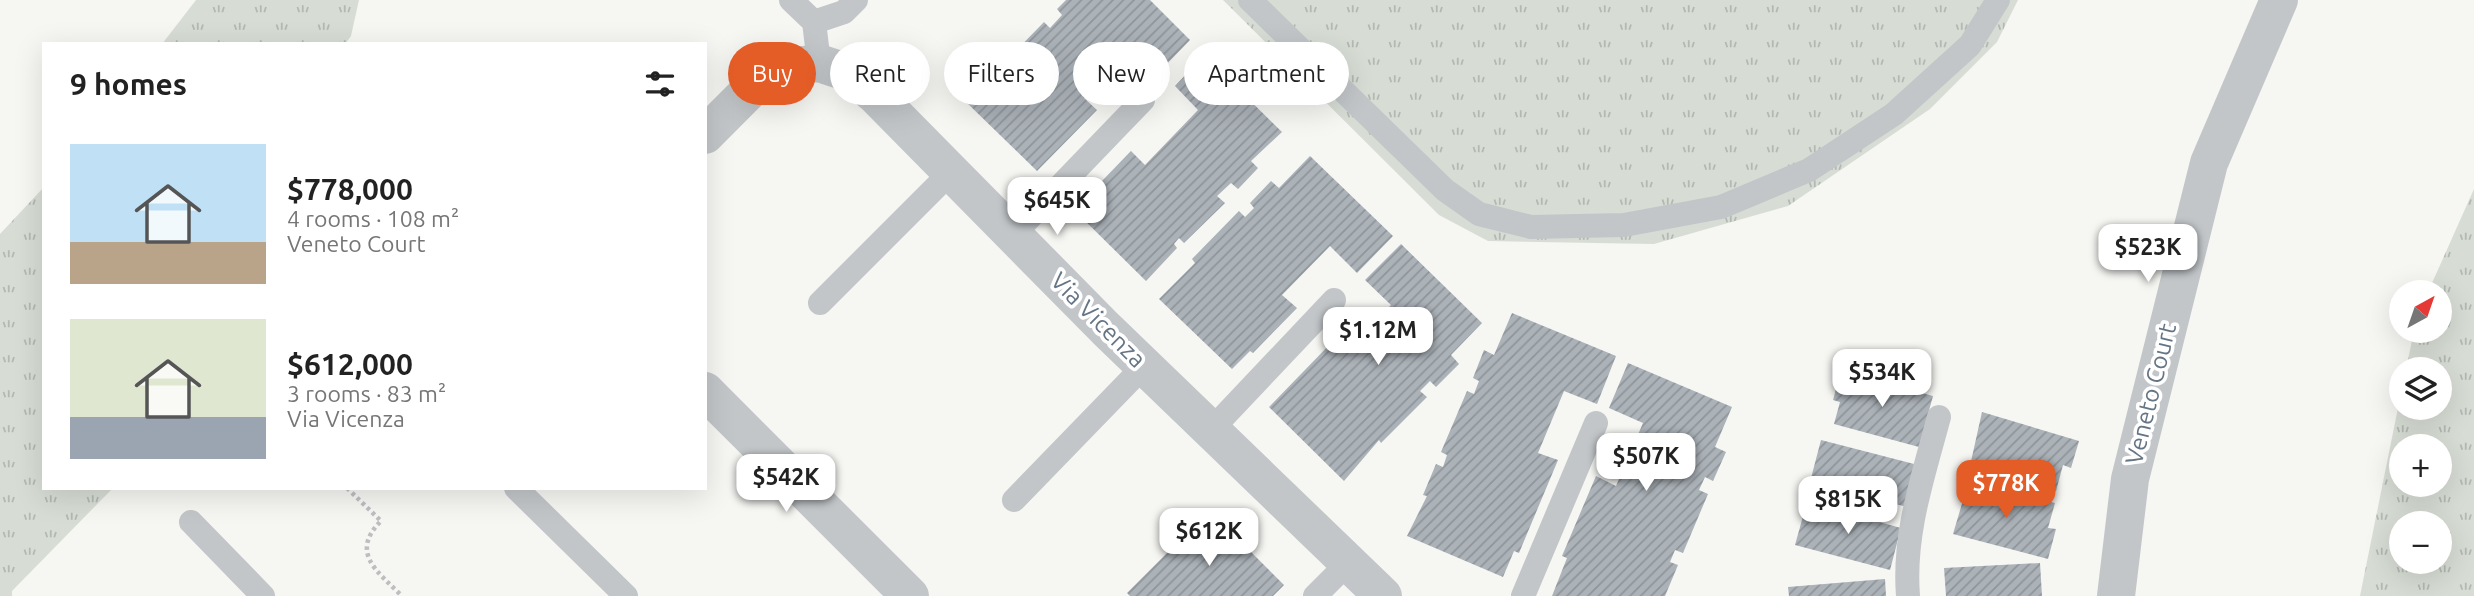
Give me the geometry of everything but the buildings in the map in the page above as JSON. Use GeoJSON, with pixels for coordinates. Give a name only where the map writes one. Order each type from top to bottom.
{"type":"FeatureCollection","features":[{"type":"Feature","properties":{"kind":"street","name":"Veneto Court"},"geometry":{"type":"LineString","coordinates":[[2116,596],[2130,479],[2209,163],[2279,0]]}},
{"type":"Feature","properties":{"kind":"street"},"geometry":{"type":"LineString","coordinates":[[707,133],[771,69],[819,62]]}},
{"type":"Feature","properties":{"kind":"street","name":"Via Vicenza"},"geometry":{"type":"LineString","coordinates":[[819,62],[849,73],[1144,366],[1383,596]]}},
{"type":"Feature","properties":{"kind":"street"},"geometry":{"type":"LineString","coordinates":[[707,393],[910,596]]}},
{"type":"Feature","properties":{"kind":"lane"},"geometry":{"type":"LineString","coordinates":[[791,0],[814,22],[819,62]]}},
{"type":"Feature","properties":{"kind":"lane"},"geometry":{"type":"LineString","coordinates":[[814,22],[844,12],[856,0]]}},
{"type":"Feature","properties":{"kind":"lane"},"geometry":{"type":"LineString","coordinates":[[1250,0],[1445,190],[1479,214],[1531,227],[1624,225],[1721,207],[1809,170],[1894,114],[1970,46],[1998,0]]}},
{"type":"Feature","properties":{"kind":"lane"},"geometry":{"type":"LineString","coordinates":[[1013,235],[1138,105]]}},
{"type":"Feature","properties":{"kind":"lane"},"geometry":{"type":"LineString","coordinates":[[820,303],[951,172]]}},
{"type":"Feature","properties":{"kind":"lane"},"geometry":{"type":"LineString","coordinates":[[1210,430],[1334,300]]}},
{"type":"Feature","properties":{"kind":"lane"},"geometry":{"type":"LineString","coordinates":[[1014,499],[1144,366]]}},
{"type":"Feature","properties":{"kind":"lane"},"geometry":{"type":"LineString","coordinates":[[1908,596],[1905,561],[1912,520],[1940,417]]}},
{"type":"Feature","properties":{"kind":"lane"},"geometry":{"type":"LineString","coordinates":[[1523,596],[1596,422]]}},
{"type":"Feature","properties":{"kind":"lane"},"geometry":{"type":"LineString","coordinates":[[518,490],[626,596]]}},
{"type":"Feature","properties":{"kind":"lane"},"geometry":{"type":"LineString","coordinates":[[191,522],[263,596]]}},
{"type":"Feature","properties":{"kind":"lane"},"geometry":{"type":"LineString","coordinates":[[1315,596],[1347,564]]}},
{"type":"Feature","properties":{"kind":"path"},"geometry":{"type":"LineString","coordinates":[[349,490],[381,521],[368,535],[367,553],[376,570],[402,596]]}},
{"type":"Feature","properties":{"kind":"green space"},"geometry":{"type":"Polygon","coordinates":[[[196,0],[359,0],[351,36],[346,42],[164,42],[196,0]]]}},
{"type":"Feature","properties":{"kind":"green space"},"geometry":{"type":"Polygon","coordinates":[[[1223,0],[2018,0],[1997,42],[1930,109],[1788,206],[1654,244],[1488,241],[1439,215],[1328,105],[1349,105],[1349,42],[1265,42],[1223,0]]]}},
{"type":"Feature","properties":{"kind":"green space"},"geometry":{"type":"Polygon","coordinates":[[[42,189],[42,490],[111,490],[12,591],[12,596],[0,596],[0,234],[42,189]]]}},
{"type":"Feature","properties":{"kind":"green space"},"geometry":{"type":"Polygon","coordinates":[[[2474,189],[2474,596],[2360,596],[2389,452],[2389,497],[2452,497],[2452,434],[2393,434],[2396,420],[2452,420],[2452,357],[2409,357],[2411,343],[2452,343],[2452,280],[2433,280],[2474,189]]]}}]}
